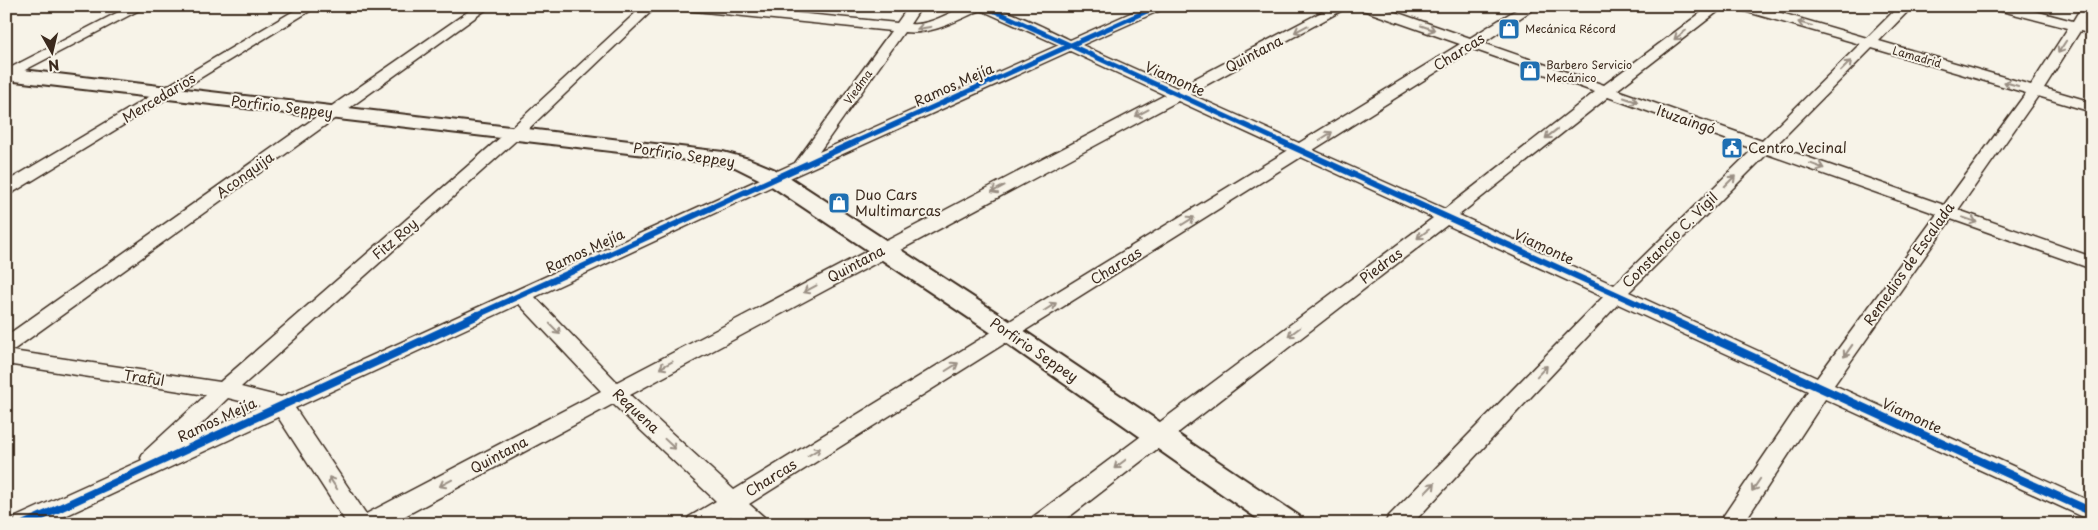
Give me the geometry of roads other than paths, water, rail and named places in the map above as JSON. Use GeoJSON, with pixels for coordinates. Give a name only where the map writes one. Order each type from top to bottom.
{"type":"FeatureCollection","features":[{"type":"Feature","properties":{"kind":"main road","name":"Porfirio Seppey"},"geometry":{"type":"LineString","coordinates":[[7,75],[723,158],[742,163],[775,178],[884,250],[1159,434],[1288,524]]}},
{"type":"Feature","properties":{"kind":"street"},"geometry":{"type":"LineString","coordinates":[[7,75],[141,6]]}},
{"type":"Feature","properties":{"kind":"street","name":"Mercedarios"},"geometry":{"type":"LineString","coordinates":[[6,189],[312,6]]}},
{"type":"Feature","properties":{"kind":"street","name":"Aconquija"},"geometry":{"type":"LineString","coordinates":[[6,346],[331,113],[485,6]]}},
{"type":"Feature","properties":{"kind":"street","name":"Fitz Roy"},"geometry":{"type":"LineString","coordinates":[[139,471],[224,390],[515,134],[651,6]]}},
{"type":"Feature","properties":{"kind":"street"},"geometry":{"type":"LineString","coordinates":[[685,6],[915,29],[930,27],[978,6]]}},
{"type":"Feature","properties":{"kind":"street","name":"Viedma"},"geometry":{"type":"LineString","coordinates":[[800,167],[916,6]]}},
{"type":"Feature","properties":{"kind":"street","name":"Viamonte"},"geometry":{"type":"LineString","coordinates":[[984,6],[2092,512]]}},
{"type":"Feature","properties":{"kind":"street","name":"Ramos Mejía"},"geometry":{"type":"LineString","coordinates":[[24,524],[521,294],[1158,6]]}},
{"type":"Feature","properties":{"kind":"street","name":"Quintana"},"geometry":{"type":"LineString","coordinates":[[370,524],[1344,6]]}},
{"type":"Feature","properties":{"kind":"street","name":"Ituzaingó"},"geometry":{"type":"LineString","coordinates":[[1365,6],[2092,263]]}},
{"type":"Feature","properties":{"kind":"street","name":"Charcas"},"geometry":{"type":"LineString","coordinates":[[698,524],[1532,6]]}},
{"type":"Feature","properties":{"kind":"street","name":"Piedras"},"geometry":{"type":"LineString","coordinates":[[1042,524],[1719,6]]}},
{"type":"Feature","properties":{"kind":"street","name":"Lamadrid"},"geometry":{"type":"LineString","coordinates":[[1742,6],[2092,107]]}},
{"type":"Feature","properties":{"kind":"street","name":"Constancio C. Vigil"},"geometry":{"type":"LineString","coordinates":[[1396,524],[1616,294],[1907,6]]}},
{"type":"Feature","properties":{"kind":"street"},"geometry":{"type":"LineString","coordinates":[[1999,6],[2084,28]]}},
{"type":"Feature","properties":{"kind":"street","name":"Remedios de Escalada"},"geometry":{"type":"LineString","coordinates":[[1730,524],[1821,388],[1946,212],[2034,90],[2084,28],[2089,6]]}},
{"type":"Feature","properties":{"kind":"street","name":"Requena"},"geometry":{"type":"LineString","coordinates":[[521,294],[615,393],[755,524]]}},
{"type":"Feature","properties":{"kind":"street","name":"Traful"},"geometry":{"type":"LineString","coordinates":[[6,357],[224,390],[281,404]]}},
{"type":"Feature","properties":{"kind":"street"},"geometry":{"type":"LineString","coordinates":[[281,404],[360,524]]}},
{"type":"Feature","properties":{"kind":"place","name":"Mecánica Récord"},"geometry":{"type":"Point","coordinates":[1509,29]}},
{"type":"Feature","properties":{"kind":"place","name":"Barbero Servicio Mecánico"},"geometry":{"type":"Point","coordinates":[1530,71]}},
{"type":"Feature","properties":{"kind":"place","name":"Centro Vecinal"},"geometry":{"type":"Point","coordinates":[1732,148]}},
{"type":"Feature","properties":{"kind":"place","name":"Duo Cars Multimarcas"},"geometry":{"type":"Point","coordinates":[839,203]}}]}
